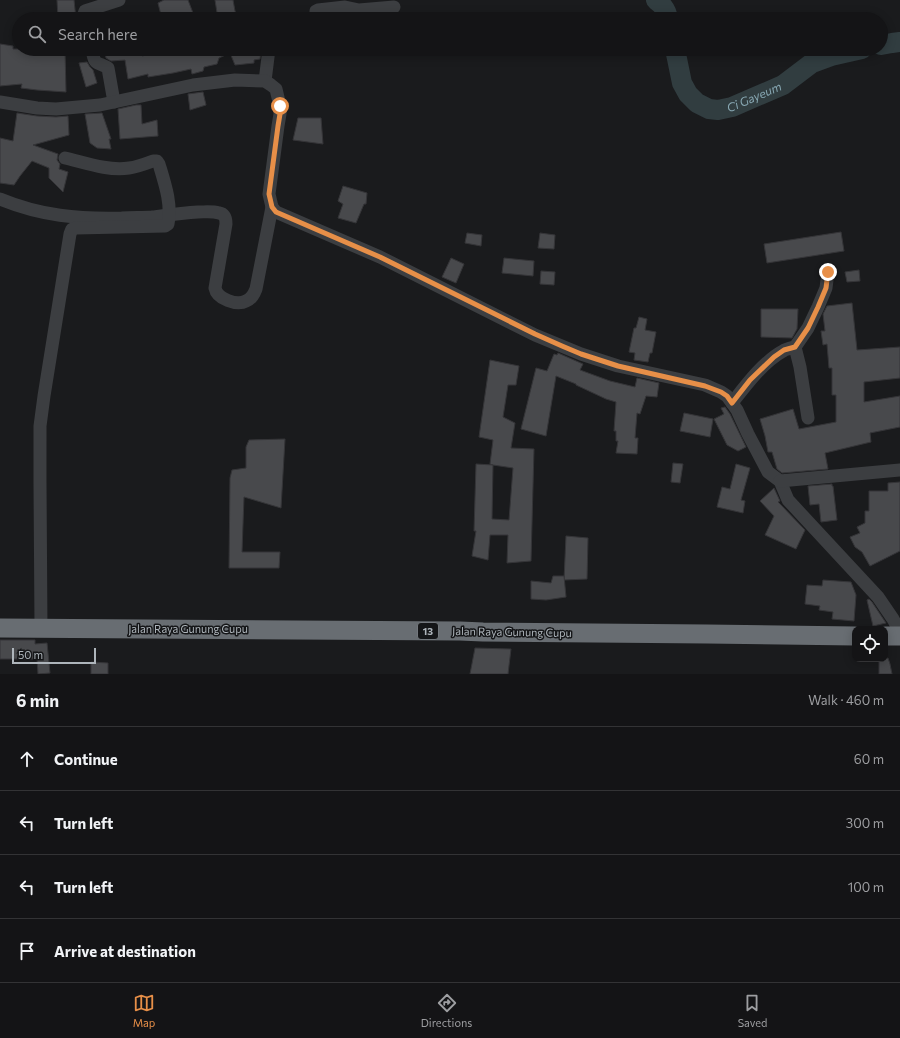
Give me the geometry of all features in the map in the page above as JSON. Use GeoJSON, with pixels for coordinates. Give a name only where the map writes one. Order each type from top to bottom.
{"type":"FeatureCollection","features":[{"type":"Feature","properties":{"kind":"highway","name":"Jalan Raya Gunung Cupu"},"geometry":{"type":"LineString","coordinates":[[0,628],[852,636]]}},
{"type":"Feature","properties":{"kind":"highway"},"geometry":{"type":"LineString","coordinates":[[888,636],[900,636]]}},
{"type":"Feature","properties":{"kind":"street"},"geometry":{"type":"LineString","coordinates":[[85,12],[119,0]]}},
{"type":"Feature","properties":{"kind":"street"},"geometry":{"type":"LineString","coordinates":[[316,10],[345,7],[359,10],[394,7]]}},
{"type":"Feature","properties":{"kind":"street"},"geometry":{"type":"LineString","coordinates":[[94,56],[97,63],[104,64],[108,68],[114,102]]}},
{"type":"Feature","properties":{"kind":"street"},"geometry":{"type":"LineString","coordinates":[[265,81],[268,56]]}},
{"type":"Feature","properties":{"kind":"street"},"geometry":{"type":"LineString","coordinates":[[0,102],[37,108],[56,109],[100,105],[194,85],[235,80],[265,81],[276,89],[280,106],[269,194],[272,207],[256,289],[254,295],[245,302],[233,302],[220,297],[215,292],[214,288],[226,224],[226,218],[221,213],[210,212],[168,218],[72,217],[29,209],[0,199]]}},
{"type":"Feature","properties":{"kind":"street"},"geometry":{"type":"LineString","coordinates":[[41,628],[40,426],[70,234],[72,229],[76,228],[166,226],[169,208],[167,192],[157,161],[128,168],[110,168],[65,158]]}},
{"type":"Feature","properties":{"kind":"street"},"geometry":{"type":"LineString","coordinates":[[272,207],[276,212],[380,257],[535,334],[581,354],[618,366],[705,386],[727,396],[737,410],[768,472],[780,481],[788,500],[878,597],[900,632]]}},
{"type":"Feature","properties":{"kind":"street"},"geometry":{"type":"LineString","coordinates":[[732,403],[750,380],[769,361],[784,350],[795,347],[808,328],[818,307],[826,288],[828,272]]}},
{"type":"Feature","properties":{"kind":"street"},"geometry":{"type":"LineString","coordinates":[[795,347],[800,367],[808,418]]}},
{"type":"Feature","properties":{"kind":"street"},"geometry":{"type":"LineString","coordinates":[[780,481],[900,470]]}},
{"type":"Feature","properties":{"kind":"building"},"geometry":{"type":"Polygon","coordinates":[[[57,0],[74,0],[75,12],[58,12],[57,0]]]}},
{"type":"Feature","properties":{"kind":"building"},"geometry":{"type":"Polygon","coordinates":[[[164,0],[188,0],[193,12],[160,12],[158,3],[164,0]]]}},
{"type":"Feature","properties":{"kind":"building"},"geometry":{"type":"Polygon","coordinates":[[[215,0],[233,0],[235,12],[217,12],[215,0]]]}},
{"type":"Feature","properties":{"kind":"building"},"geometry":{"type":"Polygon","coordinates":[[[0,44],[12,46],[12,56],[65,56],[66,92],[21,88],[22,84],[0,86],[0,44]]]}},
{"type":"Feature","properties":{"kind":"building"},"geometry":{"type":"Polygon","coordinates":[[[106,56],[223,56],[219,58],[217,64],[204,67],[203,71],[192,74],[191,69],[148,77],[148,74],[128,79],[125,60],[111,61],[106,56]]]}},
{"type":"Feature","properties":{"kind":"building"},"geometry":{"type":"Polygon","coordinates":[[[231,56],[260,56],[260,59],[254,60],[254,63],[235,65],[231,56]]]}},
{"type":"Feature","properties":{"kind":"building"},"geometry":{"type":"Polygon","coordinates":[[[87,62],[93,70],[97,83],[86,87],[79,63],[87,62]]]}},
{"type":"Feature","properties":{"kind":"building"},"geometry":{"type":"Polygon","coordinates":[[[203,92],[206,105],[190,110],[188,94],[203,92]]]}},
{"type":"Feature","properties":{"kind":"building"},"geometry":{"type":"Polygon","coordinates":[[[141,105],[142,124],[157,120],[158,136],[120,139],[118,109],[141,105]]]}},
{"type":"Feature","properties":{"kind":"building"},"geometry":{"type":"Polygon","coordinates":[[[17,113],[37,116],[68,116],[69,135],[33,145],[58,154],[57,160],[60,164],[59,169],[68,172],[63,192],[49,178],[49,168],[32,161],[14,185],[0,183],[0,138],[13,141],[17,113]]]}},
{"type":"Feature","properties":{"kind":"building"},"geometry":{"type":"Polygon","coordinates":[[[102,113],[111,139],[109,139],[111,149],[97,148],[90,143],[85,114],[102,113]]]}},
{"type":"Feature","properties":{"kind":"building"},"geometry":{"type":"Polygon","coordinates":[[[298,118],[321,118],[323,144],[293,140],[298,118]]]}},
{"type":"Feature","properties":{"kind":"building"},"geometry":{"type":"Polygon","coordinates":[[[343,186],[367,193],[366,204],[364,204],[356,223],[338,218],[343,204],[338,201],[343,186]]]}},
{"type":"Feature","properties":{"kind":"building"},"geometry":{"type":"Polygon","coordinates":[[[841,232],[844,251],[767,263],[764,244],[841,232]]]}},
{"type":"Feature","properties":{"kind":"building"},"geometry":{"type":"Polygon","coordinates":[[[467,233],[482,235],[481,246],[465,243],[467,233]]]}},
{"type":"Feature","properties":{"kind":"building"},"geometry":{"type":"Polygon","coordinates":[[[540,233],[555,235],[554,249],[538,248],[540,233]]]}},
{"type":"Feature","properties":{"kind":"building"},"geometry":{"type":"Polygon","coordinates":[[[451,258],[464,264],[456,283],[442,277],[451,258]]]}},
{"type":"Feature","properties":{"kind":"building"},"geometry":{"type":"Polygon","coordinates":[[[504,258],[534,261],[533,276],[502,273],[504,258]]]}},
{"type":"Feature","properties":{"kind":"building"},"geometry":{"type":"Polygon","coordinates":[[[859,270],[860,281],[847,282],[845,272],[859,270]]]}},
{"type":"Feature","properties":{"kind":"building"},"geometry":{"type":"Polygon","coordinates":[[[541,271],[555,272],[554,285],[540,284],[541,271]]]}},
{"type":"Feature","properties":{"kind":"building"},"geometry":{"type":"Polygon","coordinates":[[[852,303],[857,350],[900,347],[900,378],[864,382],[864,402],[900,396],[900,427],[870,433],[871,442],[825,453],[828,469],[782,473],[777,469],[772,452],[768,452],[760,419],[793,409],[799,429],[836,422],[836,395],[832,395],[832,368],[829,368],[827,344],[823,345],[821,331],[825,331],[823,314],[827,306],[852,303]]]}},
{"type":"Feature","properties":{"kind":"building"},"geometry":{"type":"Polygon","coordinates":[[[761,309],[798,309],[797,329],[792,338],[761,337],[761,309]]]}},
{"type":"Feature","properties":{"kind":"building"},"geometry":{"type":"Polygon","coordinates":[[[639,317],[647,319],[645,330],[656,332],[652,353],[650,353],[648,362],[634,360],[635,353],[629,352],[634,328],[636,328],[639,317]]]}},
{"type":"Feature","properties":{"kind":"building"},"geometry":{"type":"Polygon","coordinates":[[[558,353],[583,364],[580,370],[610,381],[635,387],[637,378],[659,383],[657,397],[646,396],[640,414],[637,413],[635,438],[638,438],[637,454],[616,453],[618,441],[616,441],[616,431],[614,431],[616,402],[606,399],[556,376],[546,436],[521,429],[536,368],[547,371],[554,354],[557,355],[558,353]]]}},
{"type":"Feature","properties":{"kind":"building"},"geometry":{"type":"Polygon","coordinates":[[[490,360],[519,366],[516,385],[508,385],[503,417],[515,423],[511,448],[534,449],[531,561],[507,563],[508,535],[490,535],[488,560],[472,556],[476,531],[474,531],[476,464],[493,465],[490,464],[493,440],[479,437],[490,360]],[[493,465],[492,519],[509,520],[513,468],[493,465]]]}},
{"type":"Feature","properties":{"kind":"building"},"geometry":{"type":"Polygon","coordinates":[[[725,407],[746,447],[738,451],[727,445],[714,419],[724,414],[721,408],[725,407]]]}},
{"type":"Feature","properties":{"kind":"building"},"geometry":{"type":"Polygon","coordinates":[[[684,413],[713,419],[710,437],[680,431],[684,413]]]}},
{"type":"Feature","properties":{"kind":"building"},"geometry":{"type":"Polygon","coordinates":[[[285,439],[281,508],[244,497],[242,552],[280,552],[279,568],[229,568],[230,478],[232,470],[246,468],[246,447],[249,440],[285,439]]]}},
{"type":"Feature","properties":{"kind":"building"},"geometry":{"type":"Polygon","coordinates":[[[673,463],[683,464],[680,483],[671,482],[673,463]]]}},
{"type":"Feature","properties":{"kind":"building"},"geometry":{"type":"Polygon","coordinates":[[[736,464],[750,468],[741,500],[745,501],[743,513],[717,507],[722,487],[730,489],[736,464]]]}},
{"type":"Feature","properties":{"kind":"building"},"geometry":{"type":"Polygon","coordinates":[[[900,482],[900,551],[870,566],[862,552],[855,547],[850,537],[860,533],[857,527],[865,523],[865,511],[869,511],[869,491],[888,491],[888,483],[900,482]]]}},
{"type":"Feature","properties":{"kind":"building"},"geometry":{"type":"Polygon","coordinates":[[[832,484],[837,520],[821,522],[819,504],[810,505],[808,486],[832,484]]]}},
{"type":"Feature","properties":{"kind":"building"},"geometry":{"type":"Polygon","coordinates":[[[774,488],[780,501],[778,502],[805,530],[796,549],[765,535],[774,516],[760,501],[774,488]]]}},
{"type":"Feature","properties":{"kind":"building"},"geometry":{"type":"Polygon","coordinates":[[[566,536],[588,538],[587,579],[564,580],[566,536]]]}},
{"type":"Feature","properties":{"kind":"building"},"geometry":{"type":"Polygon","coordinates":[[[553,576],[564,576],[566,597],[546,600],[531,599],[531,581],[551,583],[553,576]]]}},
{"type":"Feature","properties":{"kind":"building"},"geometry":{"type":"Polygon","coordinates":[[[823,580],[851,582],[856,595],[854,621],[832,619],[833,612],[819,610],[820,606],[805,604],[807,585],[822,586],[823,580]]]}},
{"type":"Feature","properties":{"kind":"building"},"geometry":{"type":"Polygon","coordinates":[[[869,599],[872,602],[886,623],[873,626],[867,600],[869,599]]]}},
{"type":"Feature","properties":{"kind":"building"},"geometry":{"type":"Polygon","coordinates":[[[0,640],[35,640],[35,644],[47,643],[50,673],[38,674],[37,659],[0,659],[0,640]]]}},
{"type":"Feature","properties":{"kind":"building"},"geometry":{"type":"Polygon","coordinates":[[[475,648],[511,649],[508,674],[470,674],[475,648]]]}},
{"type":"Feature","properties":{"kind":"building"},"geometry":{"type":"Polygon","coordinates":[[[888,658],[892,674],[879,674],[879,662],[888,662],[888,658]]]}},
{"type":"Feature","properties":{"kind":"building"},"geometry":{"type":"Polygon","coordinates":[[[91,662],[108,663],[108,674],[91,674],[91,662]]]}},
{"type":"Feature","properties":{"kind":"waterway","name":"Ci Gayeum"},"geometry":{"type":"LineString","coordinates":[[656,0],[666,12]]}},
{"type":"Feature","properties":{"kind":"waterway","name":"Ci Gayeum"},"geometry":{"type":"LineString","coordinates":[[888,44],[900,42]]}},
{"type":"Feature","properties":{"kind":"waterway","name":"Ci Gayeum"},"geometry":{"type":"LineString","coordinates":[[676,56],[682,83],[688,94],[697,103],[709,109],[718,110],[732,107],[783,85],[812,63],[831,56]]}},
{"type":"Feature","properties":{"kind":"route"},"geometry":{"type":"LineString","coordinates":[[280,106],[269,194],[272,207],[276,212],[380,257],[535,334],[581,354],[618,366],[705,386],[721,392],[727,396],[732,403],[750,380],[765,365],[784,350],[795,347],[808,328],[818,307],[826,288],[828,272]]}}]}
